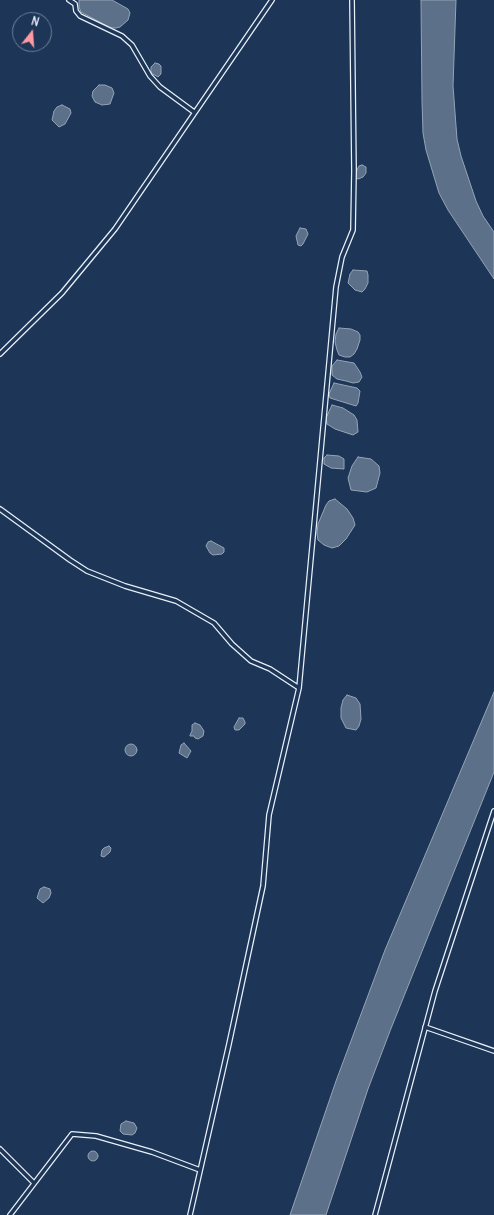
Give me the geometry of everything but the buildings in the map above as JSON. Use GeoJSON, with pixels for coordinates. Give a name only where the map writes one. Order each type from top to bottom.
{"type":"FeatureCollection","features":[{"type":"Feature","properties":{"kind":"street"},"geometry":{"type":"LineString","coordinates":[[69,0],[75,4],[76,11],[80,16],[122,36],[132,46],[150,76],[160,87],[194,112]]}},
{"type":"Feature","properties":{"kind":"street"},"geometry":{"type":"LineString","coordinates":[[0,354],[62,293],[115,229],[272,0]]}},
{"type":"Feature","properties":{"kind":"street"},"geometry":{"type":"LineString","coordinates":[[190,1215],[263,886],[269,815],[300,688],[336,287],[342,257],[353,230],[354,163],[352,0]]}},
{"type":"Feature","properties":{"kind":"street"},"geometry":{"type":"LineString","coordinates":[[0,509],[87,571],[124,586],[176,601],[214,623],[232,644],[251,661],[270,669],[300,688]]}},
{"type":"Feature","properties":{"kind":"street"},"geometry":{"type":"LineString","coordinates":[[375,1215],[435,991],[494,811]]}},
{"type":"Feature","properties":{"kind":"street"},"geometry":{"type":"LineString","coordinates":[[425,1027],[494,1051]]}},
{"type":"Feature","properties":{"kind":"street"},"geometry":{"type":"LineString","coordinates":[[10,1215],[72,1134],[96,1136],[152,1152],[200,1170]]}},
{"type":"Feature","properties":{"kind":"street"},"geometry":{"type":"LineString","coordinates":[[0,1149],[34,1183]]}},
{"type":"Feature","properties":{"kind":"water"},"geometry":{"type":"Polygon","coordinates":[[[79,0],[112,0],[128,9],[130,13],[128,20],[120,27],[111,28],[81,12],[79,0]]]}},
{"type":"Feature","properties":{"kind":"water"},"geometry":{"type":"Polygon","coordinates":[[[421,0],[456,0],[453,86],[457,139],[476,201],[483,216],[494,232],[494,279],[448,210],[439,193],[426,150],[423,133],[421,0]]]}},
{"type":"Feature","properties":{"kind":"water"},"geometry":{"type":"Polygon","coordinates":[[[155,63],[161,66],[161,74],[158,77],[151,73],[151,67],[155,63]]]}},
{"type":"Feature","properties":{"kind":"water"},"geometry":{"type":"Polygon","coordinates":[[[99,85],[105,85],[112,88],[114,93],[110,104],[102,105],[95,102],[92,96],[93,91],[99,85]]]}},
{"type":"Feature","properties":{"kind":"water"},"geometry":{"type":"Polygon","coordinates":[[[62,105],[70,109],[71,113],[65,124],[59,127],[52,120],[54,111],[57,107],[62,105]]]}},
{"type":"Feature","properties":{"kind":"water"},"geometry":{"type":"Polygon","coordinates":[[[362,165],[366,167],[366,173],[363,177],[358,179],[356,178],[356,172],[359,166],[362,165]]]}},
{"type":"Feature","properties":{"kind":"water"},"geometry":{"type":"Polygon","coordinates":[[[300,228],[306,229],[308,234],[301,246],[298,245],[296,236],[300,228]]]}},
{"type":"Feature","properties":{"kind":"water"},"geometry":{"type":"Polygon","coordinates":[[[353,270],[367,271],[368,283],[362,292],[355,290],[348,283],[350,274],[353,270]]]}},
{"type":"Feature","properties":{"kind":"water"},"geometry":{"type":"Polygon","coordinates":[[[339,328],[351,329],[358,332],[360,335],[357,349],[350,357],[339,355],[337,350],[335,342],[336,334],[339,328]]]}},
{"type":"Feature","properties":{"kind":"water"},"geometry":{"type":"Polygon","coordinates":[[[337,360],[354,363],[362,377],[359,382],[353,383],[337,379],[332,375],[332,366],[337,360]]]}},
{"type":"Feature","properties":{"kind":"water"},"geometry":{"type":"Polygon","coordinates":[[[334,383],[357,388],[360,391],[356,406],[330,398],[329,394],[334,383]]]}},
{"type":"Feature","properties":{"kind":"water"},"geometry":{"type":"Polygon","coordinates":[[[332,405],[343,408],[354,415],[357,420],[358,432],[353,435],[335,429],[327,424],[326,418],[332,405]]]}},
{"type":"Feature","properties":{"kind":"water"},"geometry":{"type":"Polygon","coordinates":[[[327,455],[339,456],[344,459],[344,469],[331,468],[324,464],[324,458],[327,455]]]}},
{"type":"Feature","properties":{"kind":"water"},"geometry":{"type":"Polygon","coordinates":[[[358,457],[371,459],[379,466],[380,473],[376,488],[367,492],[351,490],[348,478],[352,466],[358,457]]]}},
{"type":"Feature","properties":{"kind":"water"},"geometry":{"type":"Polygon","coordinates":[[[335,499],[347,509],[353,518],[355,525],[346,539],[339,546],[332,548],[324,545],[318,540],[317,533],[318,524],[326,505],[329,501],[335,499]]]}},
{"type":"Feature","properties":{"kind":"water"},"geometry":{"type":"Polygon","coordinates":[[[211,541],[224,548],[224,552],[222,554],[213,555],[210,553],[206,546],[208,542],[211,541]]]}},
{"type":"Feature","properties":{"kind":"water"},"geometry":{"type":"Polygon","coordinates":[[[494,692],[494,772],[368,1089],[326,1215],[290,1215],[336,1081],[385,950],[494,692]]]}},
{"type":"Feature","properties":{"kind":"water"},"geometry":{"type":"Polygon","coordinates":[[[347,695],[356,698],[360,704],[361,719],[356,730],[346,728],[341,718],[343,700],[347,695]]]}},
{"type":"Feature","properties":{"kind":"water"},"geometry":{"type":"Polygon","coordinates":[[[239,718],[243,718],[245,724],[239,730],[235,730],[234,727],[239,718]]]}},
{"type":"Feature","properties":{"kind":"water"},"geometry":{"type":"Polygon","coordinates":[[[195,723],[200,725],[204,731],[203,736],[198,739],[194,736],[190,736],[192,725],[195,723]]]}},
{"type":"Feature","properties":{"kind":"water"},"geometry":{"type":"Polygon","coordinates":[[[184,743],[191,751],[187,758],[179,753],[181,745],[184,743]]]}},
{"type":"Feature","properties":{"kind":"water"},"geometry":{"type":"Polygon","coordinates":[[[131,744],[135,746],[137,750],[135,754],[131,756],[127,754],[125,750],[127,746],[131,744]]]}},
{"type":"Feature","properties":{"kind":"water"},"geometry":{"type":"Polygon","coordinates":[[[109,846],[111,848],[110,852],[104,857],[101,856],[102,850],[109,846]]]}},
{"type":"Feature","properties":{"kind":"water"},"geometry":{"type":"Polygon","coordinates":[[[44,887],[50,889],[51,893],[49,898],[43,903],[37,898],[40,889],[44,887]]]}},
{"type":"Feature","properties":{"kind":"water"},"geometry":{"type":"Polygon","coordinates":[[[126,1121],[134,1123],[137,1128],[135,1133],[132,1135],[123,1134],[120,1131],[121,1124],[126,1121]]]}},
{"type":"Feature","properties":{"kind":"water"},"geometry":{"type":"Polygon","coordinates":[[[91,1151],[95,1151],[97,1152],[97,1160],[91,1161],[88,1158],[88,1154],[91,1151]]]}}]}
